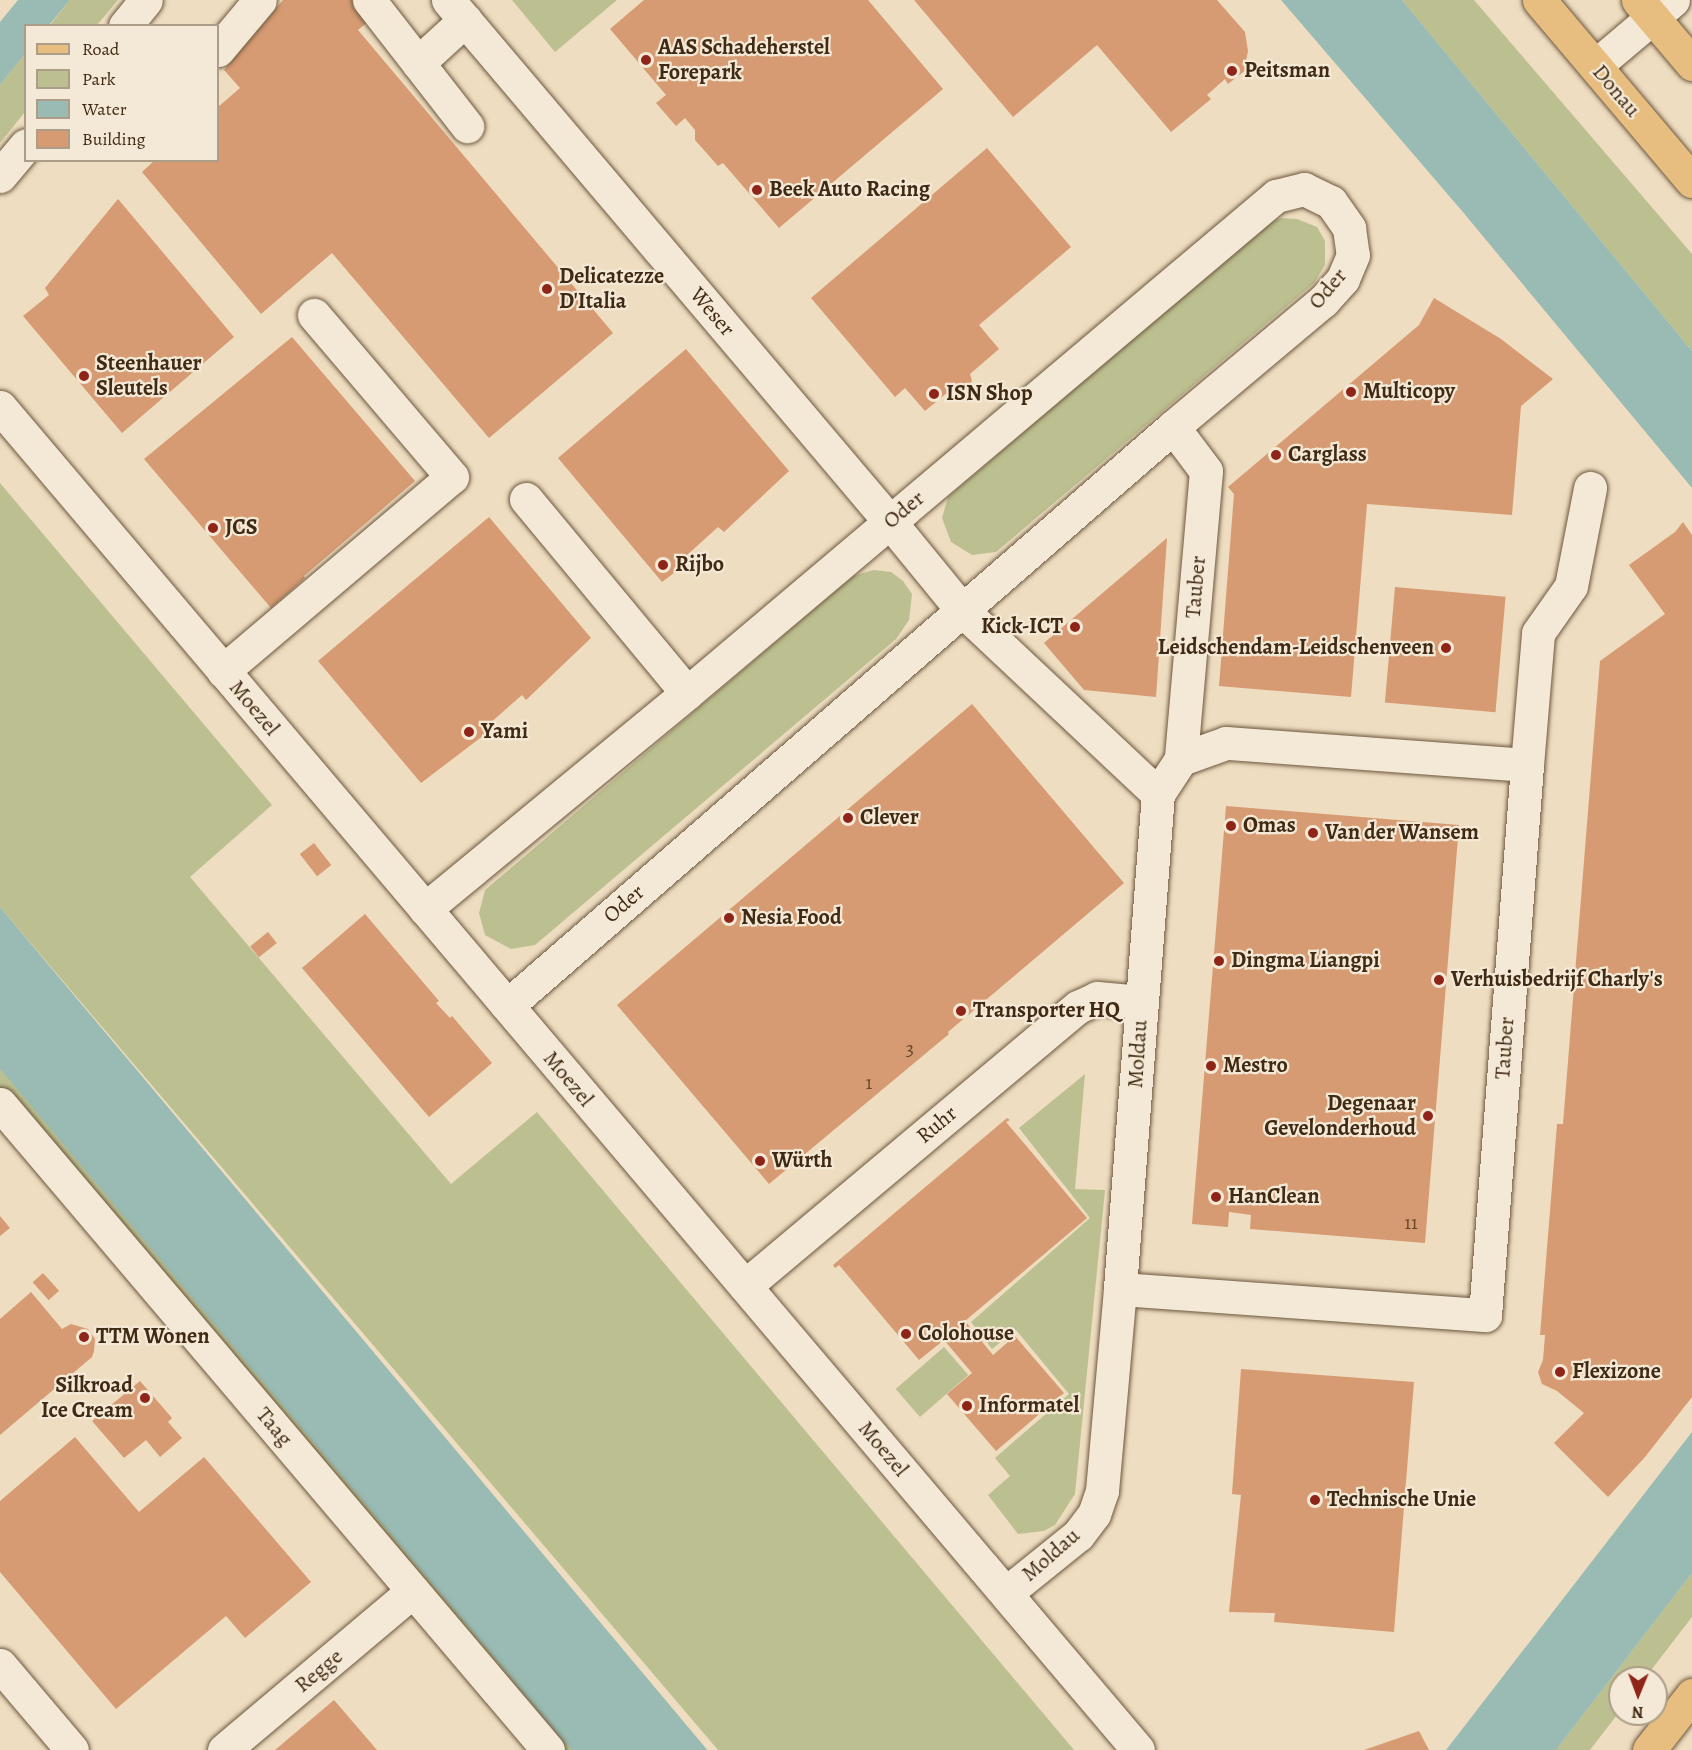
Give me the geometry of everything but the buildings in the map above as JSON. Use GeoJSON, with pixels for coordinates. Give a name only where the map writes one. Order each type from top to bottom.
{"type":"FeatureCollection","features":[{"type":"Feature","properties":{"kind":"main road","name":"Donau"},"geometry":{"type":"LineString","coordinates":[[1539,0],[1692,181]]}},
{"type":"Feature","properties":{"kind":"main road"},"geometry":{"type":"LineString","coordinates":[[1654,6],[1692,64]]}},
{"type":"Feature","properties":{"kind":"main road"},"geometry":{"type":"LineString","coordinates":[[1649,1750],[1692,1695]]}},
{"type":"Feature","properties":{"kind":"street"},"geometry":{"type":"LineString","coordinates":[[219,49],[260,0]]}},
{"type":"Feature","properties":{"kind":"street"},"geometry":{"type":"LineString","coordinates":[[369,0],[467,126]]}},
{"type":"Feature","properties":{"kind":"street"},"geometry":{"type":"LineString","coordinates":[[1595,66],[1654,6]]}},
{"type":"Feature","properties":{"kind":"street"},"geometry":{"type":"LineString","coordinates":[[418,63],[456,10]]}},
{"type":"Feature","properties":{"kind":"street","name":"Weser"},"geometry":{"type":"LineString","coordinates":[[456,10],[962,610]]}},
{"type":"Feature","properties":{"kind":"street"},"geometry":{"type":"LineString","coordinates":[[0,176],[24,147]]}},
{"type":"Feature","properties":{"kind":"street","name":"Oder"},"geometry":{"type":"LineString","coordinates":[[425,909],[687,693],[1276,196],[1304,189],[1331,202],[1349,228],[1353,255],[1343,279],[1323,301],[1173,427],[507,1006]]}},
{"type":"Feature","properties":{"kind":"street"},"geometry":{"type":"LineString","coordinates":[[224,671],[452,477],[314,315]]}},
{"type":"Feature","properties":{"kind":"street","name":"Moezel"},"geometry":{"type":"LineString","coordinates":[[0,407],[1138,1750]]}},
{"type":"Feature","properties":{"kind":"street","name":"Tauber"},"geometry":{"type":"LineString","coordinates":[[1158,794],[1181,759],[1206,471],[1173,427]]}},
{"type":"Feature","properties":{"kind":"street"},"geometry":{"type":"LineString","coordinates":[[1181,759],[1226,743],[1527,765],[1538,633],[1571,586],[1590,488]]}},
{"type":"Feature","properties":{"kind":"street"},"geometry":{"type":"LineString","coordinates":[[526,500],[687,693]]}},
{"type":"Feature","properties":{"kind":"street"},"geometry":{"type":"LineString","coordinates":[[962,610],[1158,794]]}},
{"type":"Feature","properties":{"kind":"street","name":"Tauber"},"geometry":{"type":"LineString","coordinates":[[1120,1289],[1485,1315],[1527,765]]}},
{"type":"Feature","properties":{"kind":"street","name":"Moldau"},"geometry":{"type":"LineString","coordinates":[[1006,1593],[1078,1535],[1094,1514],[1102,1491],[1158,794]]}},
{"type":"Feature","properties":{"kind":"street","name":"Ruhr"},"geometry":{"type":"LineString","coordinates":[[745,1286],[1078,1007],[1096,998],[1142,1002]]}},
{"type":"Feature","properties":{"kind":"street","name":"Taag"},"geometry":{"type":"LineString","coordinates":[[0,1104],[548,1750]]}},
{"type":"Feature","properties":{"kind":"street","name":"Regge"},"geometry":{"type":"LineString","coordinates":[[224,1750],[413,1591]]}},
{"type":"Feature","properties":{"kind":"street"},"geometry":{"type":"LineString","coordinates":[[0,1665],[72,1750]]}},
{"type":"Feature","properties":{"kind":"green space"},"geometry":{"type":"Polygon","coordinates":[[[70,0],[118,0],[98,24],[51,24],[70,0]]]}},
{"type":"Feature","properties":{"kind":"green space"},"geometry":{"type":"Polygon","coordinates":[[[512,0],[617,0],[555,52],[512,0]]]}},
{"type":"Feature","properties":{"kind":"green space"},"geometry":{"type":"Polygon","coordinates":[[[1402,0],[1474,0],[1692,254],[1692,351],[1402,0]]]}},
{"type":"Feature","properties":{"kind":"green space"},"geometry":{"type":"Polygon","coordinates":[[[24,55],[24,113],[0,143],[0,85],[24,55]]]}},
{"type":"Feature","properties":{"kind":"green space"},"geometry":{"type":"Polygon","coordinates":[[[1281,218],[1297,219],[1317,227],[1325,241],[1325,265],[1314,283],[996,552],[972,555],[951,542],[942,518],[948,497],[1266,224],[1281,218]]]}},
{"type":"Feature","properties":{"kind":"green space"},"geometry":{"type":"Polygon","coordinates":[[[0,483],[272,805],[190,877],[451,1184],[537,1112],[1074,1750],[718,1750],[0,907],[0,483]]]}},
{"type":"Feature","properties":{"kind":"green space"},"geometry":{"type":"Polygon","coordinates":[[[874,570],[891,572],[903,581],[912,594],[909,620],[896,639],[535,945],[511,949],[485,935],[479,913],[485,890],[853,576],[874,570]]]}},
{"type":"Feature","properties":{"kind":"green space"},"geometry":{"type":"Polygon","coordinates":[[[0,1011],[620,1750],[539,1750],[0,1107],[0,1011]]]}},
{"type":"Feature","properties":{"kind":"green space"},"geometry":{"type":"Polygon","coordinates":[[[1085,1074],[1075,1189],[1105,1190],[1075,1494],[1055,1525],[1044,1531],[1018,1534],[988,1495],[1010,1476],[995,1458],[1069,1394],[1016,1330],[992,1349],[971,1322],[1090,1218],[1019,1128],[1085,1074]]]}},
{"type":"Feature","properties":{"kind":"green space"},"geometry":{"type":"Polygon","coordinates":[[[944,1347],[968,1375],[920,1417],[896,1389],[944,1347]]]}},
{"type":"Feature","properties":{"kind":"green space"},"geometry":{"type":"Polygon","coordinates":[[[1692,1573],[1692,1617],[1654,1666],[1621,1666],[1692,1573]]]}},
{"type":"Feature","properties":{"kind":"green space"},"geometry":{"type":"Polygon","coordinates":[[[1608,1682],[1608,1726],[1590,1750],[1556,1750],[1608,1682]]]}},
{"type":"Feature","properties":{"kind":"water"},"geometry":{"type":"Polygon","coordinates":[[[18,0],[70,0],[50,24],[24,24],[24,55],[0,85],[0,22],[18,0]]]}},
{"type":"Feature","properties":{"kind":"water"},"geometry":{"type":"Polygon","coordinates":[[[1281,0],[1402,0],[1692,351],[1692,488],[1462,211],[1281,0]]]}},
{"type":"Feature","properties":{"kind":"water"},"geometry":{"type":"Polygon","coordinates":[[[0,907],[707,1750],[572,1750],[0,1069],[0,907]]]}},
{"type":"Feature","properties":{"kind":"water"},"geometry":{"type":"Polygon","coordinates":[[[1692,1432],[1692,1573],[1621,1666],[1608,1666],[1608,1682],[1556,1750],[1446,1750],[1692,1432]]]}},
{"type":"Feature","properties":{"kind":"place","name":"AAS Schadeherstel Forepark"},"geometry":{"type":"Point","coordinates":[646,60]}},
{"type":"Feature","properties":{"kind":"place","name":"Peitsman"},"geometry":{"type":"Point","coordinates":[1232,71]}},
{"type":"Feature","properties":{"kind":"place","name":"Beek Auto Racing"},"geometry":{"type":"Point","coordinates":[757,190]}},
{"type":"Feature","properties":{"kind":"place","name":"Delicatezze D'Italia"},"geometry":{"type":"Point","coordinates":[547,289]}},
{"type":"Feature","properties":{"kind":"place","name":"Steenhauer Sleutels"},"geometry":{"type":"Point","coordinates":[84,376]}},
{"type":"Feature","properties":{"kind":"place","name":"Multicopy"},"geometry":{"type":"Point","coordinates":[1351,392]}},
{"type":"Feature","properties":{"kind":"place","name":"ISN Shop"},"geometry":{"type":"Point","coordinates":[934,394]}},
{"type":"Feature","properties":{"kind":"place","name":"Carglass"},"geometry":{"type":"Point","coordinates":[1276,455]}},
{"type":"Feature","properties":{"kind":"place","name":"JCS"},"geometry":{"type":"Point","coordinates":[213,528]}},
{"type":"Feature","properties":{"kind":"place","name":"Rijbo"},"geometry":{"type":"Point","coordinates":[663,565]}},
{"type":"Feature","properties":{"kind":"place","name":"Kick-ICT"},"geometry":{"type":"Point","coordinates":[1075,627]}},
{"type":"Feature","properties":{"kind":"place","name":"Leidschendam-Leidschenveen"},"geometry":{"type":"Point","coordinates":[1446,648]}},
{"type":"Feature","properties":{"kind":"place","name":"Yami"},"geometry":{"type":"Point","coordinates":[469,732]}},
{"type":"Feature","properties":{"kind":"place","name":"Clever"},"geometry":{"type":"Point","coordinates":[848,818]}},
{"type":"Feature","properties":{"kind":"place","name":"Omas"},"geometry":{"type":"Point","coordinates":[1231,826]}},
{"type":"Feature","properties":{"kind":"place","name":"Van der Wansem"},"geometry":{"type":"Point","coordinates":[1313,833]}},
{"type":"Feature","properties":{"kind":"place","name":"Nesia Food"},"geometry":{"type":"Point","coordinates":[729,918]}},
{"type":"Feature","properties":{"kind":"place","name":"Dingma Liangpi"},"geometry":{"type":"Point","coordinates":[1219,961]}},
{"type":"Feature","properties":{"kind":"place","name":"Verhuisbedrijf Charly's"},"geometry":{"type":"Point","coordinates":[1439,980]}},
{"type":"Feature","properties":{"kind":"place","name":"Transporter HQ"},"geometry":{"type":"Point","coordinates":[961,1011]}},
{"type":"Feature","properties":{"kind":"place","name":"Mestro"},"geometry":{"type":"Point","coordinates":[1211,1066]}},
{"type":"Feature","properties":{"kind":"place","name":"Degenaar Gevelonderhoud"},"geometry":{"type":"Point","coordinates":[1428,1116]}},
{"type":"Feature","properties":{"kind":"place","name":"Würth"},"geometry":{"type":"Point","coordinates":[760,1161]}},
{"type":"Feature","properties":{"kind":"place","name":"HanClean"},"geometry":{"type":"Point","coordinates":[1216,1197]}},
{"type":"Feature","properties":{"kind":"place","name":"Colohouse"},"geometry":{"type":"Point","coordinates":[906,1334]}},
{"type":"Feature","properties":{"kind":"place","name":"TTM Wonen"},"geometry":{"type":"Point","coordinates":[84,1337]}},
{"type":"Feature","properties":{"kind":"place","name":"Flexizone"},"geometry":{"type":"Point","coordinates":[1560,1372]}},
{"type":"Feature","properties":{"kind":"place","name":"Silkroad Ice Cream"},"geometry":{"type":"Point","coordinates":[145,1398]}},
{"type":"Feature","properties":{"kind":"place","name":"Informatel"},"geometry":{"type":"Point","coordinates":[967,1406]}},
{"type":"Feature","properties":{"kind":"place","name":"Technische Unie"},"geometry":{"type":"Point","coordinates":[1315,1500]}}]}
